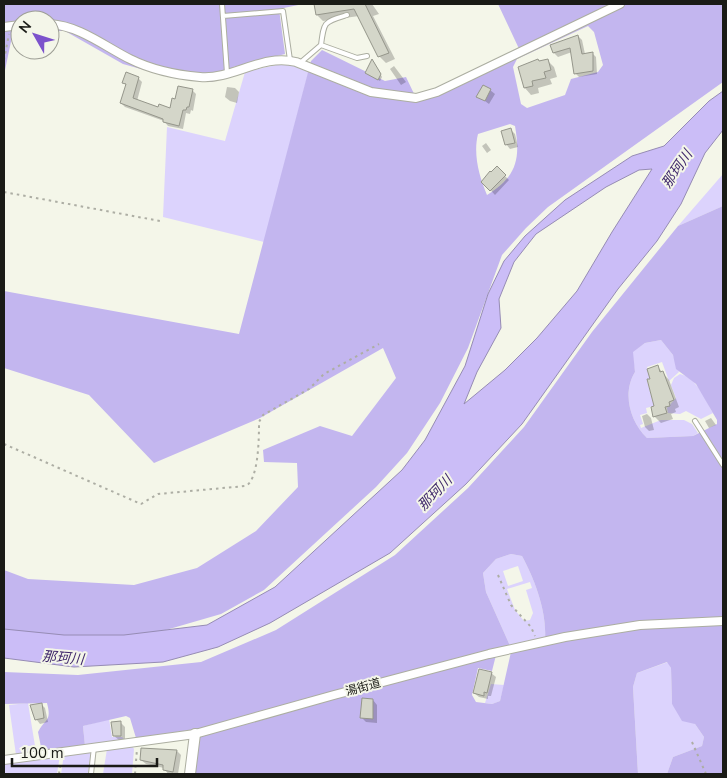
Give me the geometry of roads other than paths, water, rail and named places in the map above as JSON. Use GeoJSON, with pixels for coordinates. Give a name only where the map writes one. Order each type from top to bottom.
{"type":"FeatureCollection","features":[{"type":"Feature","properties":{"kind":"street"},"geometry":{"type":"LineString","coordinates":[[60,24],[82,32],[131,59],[150,67],[200,77],[227,73],[266,61],[290,60],[371,92],[416,98],[437,92],[620,4]]}},
{"type":"Feature","properties":{"kind":"street","name":"湯街道"},"geometry":{"type":"LineString","coordinates":[[4,760],[195,734],[334,694],[537,643],[628,626],[723,621]]}},
{"type":"Feature","properties":{"kind":"street"},"geometry":{"type":"LineString","coordinates":[[190,774],[195,734]]}},
{"type":"Feature","properties":{"kind":"lane"},"geometry":{"type":"LineString","coordinates":[[222,4],[227,73]]}},
{"type":"Feature","properties":{"kind":"lane"},"geometry":{"type":"LineString","coordinates":[[223,16],[283,11],[290,60]]}},
{"type":"Feature","properties":{"kind":"lane"},"geometry":{"type":"LineString","coordinates":[[300,63],[321,45],[323,26],[326,21],[347,16]]}},
{"type":"Feature","properties":{"kind":"lane"},"geometry":{"type":"LineString","coordinates":[[321,45],[357,58],[368,56]]}},
{"type":"Feature","properties":{"kind":"lane"},"geometry":{"type":"LineString","coordinates":[[695,421],[723,465]]}},
{"type":"Feature","properties":{"kind":"lane"},"geometry":{"type":"LineString","coordinates":[[91,774],[94,747]]}},
{"type":"Feature","properties":{"kind":"water","name":"那珂川"},"geometry":{"type":"Polygon","coordinates":[[[723,91],[723,130],[705,153],[681,204],[657,241],[618,289],[522,424],[466,484],[390,553],[270,623],[218,647],[163,662],[74,667],[4,658],[4,629],[64,635],[124,635],[207,625],[275,587],[402,470],[425,440],[465,366],[488,294],[504,261],[525,236],[565,200],[632,156],[664,146],[709,101],[723,91]],[[652,169],[639,170],[606,187],[536,234],[514,262],[499,299],[501,328],[477,372],[464,404],[505,370],[537,338],[577,291],[652,169]]]}}]}
